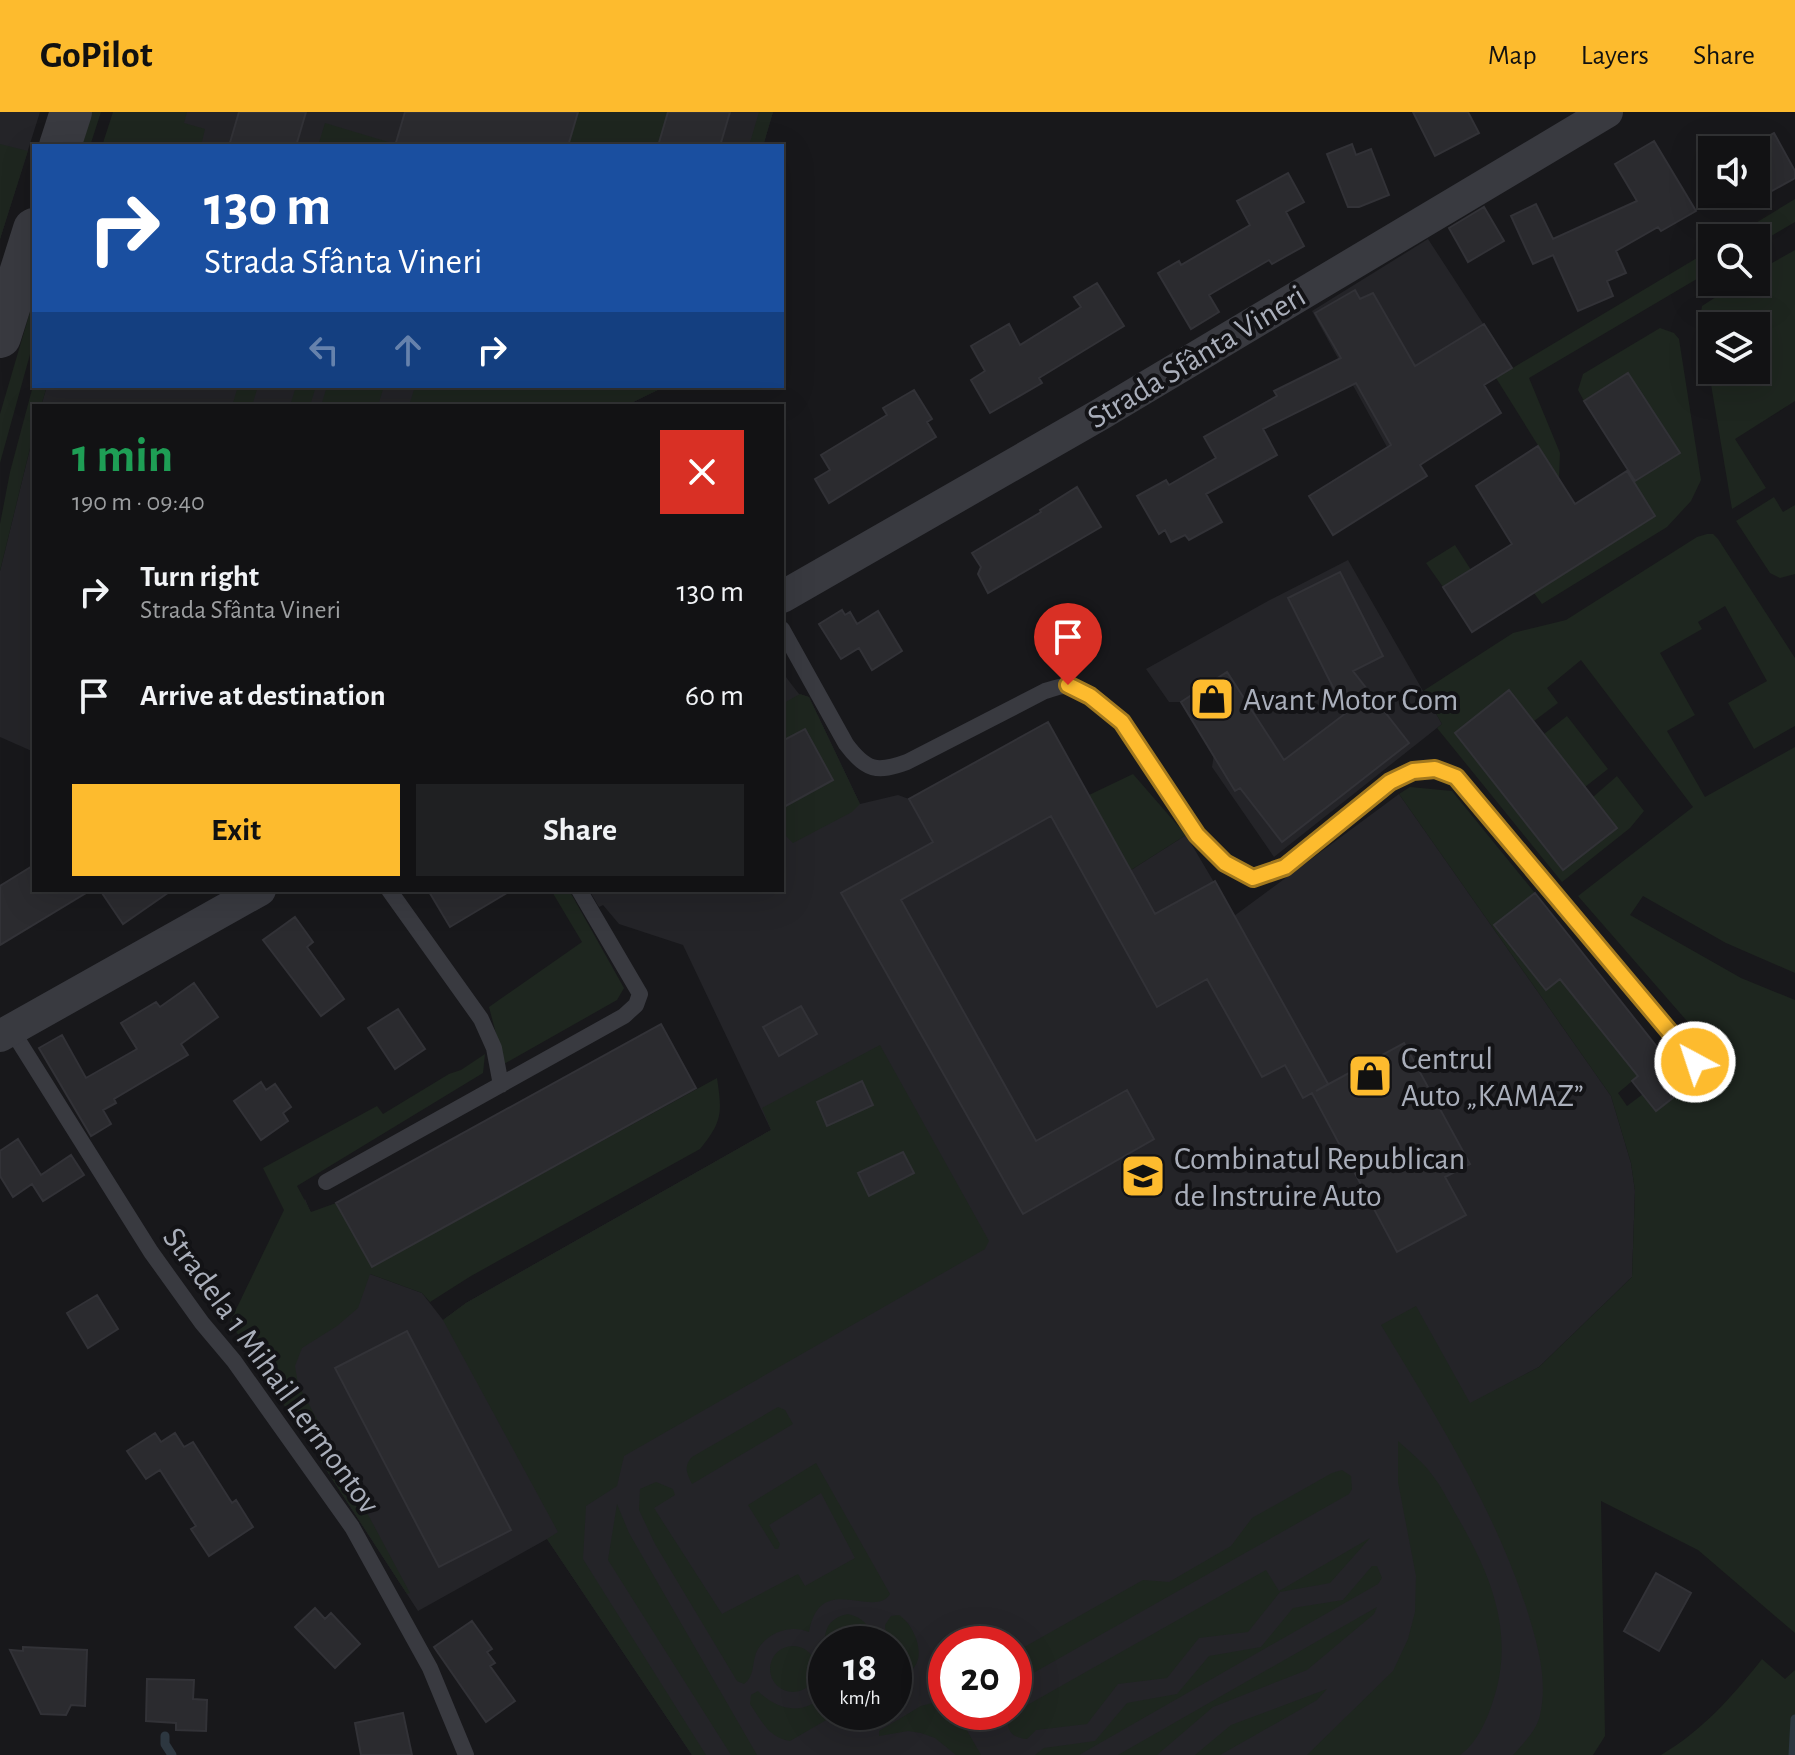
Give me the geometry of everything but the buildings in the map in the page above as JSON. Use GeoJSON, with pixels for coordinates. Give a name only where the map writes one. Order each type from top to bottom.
{"type":"FeatureCollection","features":[{"type":"Feature","properties":{"kind":"street"},"geometry":{"type":"LineString","coordinates":[[61,144],[71,112]]}},
{"type":"Feature","properties":{"kind":"street","name":"Strada Sfânta Vineri"},"geometry":{"type":"LineString","coordinates":[[784,596],[1101,414],[1607,112]]}},
{"type":"Feature","properties":{"kind":"street"},"geometry":{"type":"LineString","coordinates":[[0,337],[32,235]]}},
{"type":"Feature","properties":{"kind":"street"},"geometry":{"type":"LineString","coordinates":[[6,1032],[256,892]]}},
{"type":"Feature","properties":{"kind":"lane"},"geometry":{"type":"LineString","coordinates":[[784,633],[846,744],[858,760],[871,768],[889,769],[907,762],[1045,691],[1068,685],[1090,696],[1122,722],[1197,835],[1225,863],[1253,878],[1285,867],[1401,776],[1413,771],[1435,769],[1456,777],[1695,1062]]}},
{"type":"Feature","properties":{"kind":"lane"},"geometry":{"type":"LineString","coordinates":[[390,892],[481,1019],[494,1048],[501,1085]]}},
{"type":"Feature","properties":{"kind":"lane"},"geometry":{"type":"LineString","coordinates":[[326,1182],[624,1016],[636,1005],[640,994],[580,892]]}},
{"type":"Feature","properties":{"kind":"lane","name":"Stradela 1 Mihail Lermontov"},"geometry":{"type":"LineString","coordinates":[[6,1032],[151,1252],[202,1323],[234,1361],[352,1527],[430,1668],[466,1755]]}},
{"type":"Feature","properties":{"kind":"shaded area"},"geometry":{"type":"Polygon","coordinates":[[[0,112],[40,112],[0,239],[0,112]]]}},
{"type":"Feature","properties":{"kind":"shaded area"},"geometry":{"type":"Polygon","coordinates":[[[91,112],[101,112],[91,144],[81,144],[91,112]]]}},
{"type":"Feature","properties":{"kind":"shaded area"},"geometry":{"type":"Polygon","coordinates":[[[113,112],[187,112],[184,123],[205,129],[201,144],[103,144],[113,112]]]}},
{"type":"Feature","properties":{"kind":"shaded area"},"geometry":{"type":"Polygon","coordinates":[[[131,112],[773,112],[764,144],[122,144],[131,112]]]}},
{"type":"Feature","properties":{"kind":"shaded area"},"geometry":{"type":"Polygon","coordinates":[[[578,112],[668,112],[659,144],[569,144],[578,112]]]}},
{"type":"Feature","properties":{"kind":"shaded area"},"geometry":{"type":"Polygon","coordinates":[[[759,112],[773,112],[764,144],[750,144],[759,112]]]}},
{"type":"Feature","properties":{"kind":"shaded area"},"geometry":{"type":"Polygon","coordinates":[[[325,123],[395,144],[319,144],[325,123]]]}},
{"type":"Feature","properties":{"kind":"shaded area"},"geometry":{"type":"Polygon","coordinates":[[[0,144],[28,151],[0,239],[0,144]]]}},
{"type":"Feature","properties":{"kind":"shaded area"},"geometry":{"type":"Polygon","coordinates":[[[1795,199],[1795,222],[1770,237],[1770,224],[1754,224],[1795,199]]]}},
{"type":"Feature","properties":{"kind":"shaded area"},"geometry":{"type":"Polygon","coordinates":[[[1428,239],[1512,368],[1387,447],[1312,311],[1428,239]]]}},
{"type":"Feature","properties":{"kind":"shaded area"},"geometry":{"type":"Polygon","coordinates":[[[1795,250],[1795,401],[1735,439],[1766,488],[1732,509],[1711,384],[1770,384],[1770,312],[1701,312],[1702,306],[1717,296],[1770,296],[1770,264],[1795,250]]]}},
{"type":"Feature","properties":{"kind":"shaded area"},"geometry":{"type":"Polygon","coordinates":[[[1698,257],[1698,278],[1529,378],[1560,453],[1559,479],[1496,378],[1698,257]]]}},
{"type":"Feature","properties":{"kind":"shaded area"},"geometry":{"type":"Polygon","coordinates":[[[32,305],[32,347],[0,463],[0,414],[32,305]]]}},
{"type":"Feature","properties":{"kind":"shaded area"},"geometry":{"type":"Polygon","coordinates":[[[1660,328],[1674,333],[1679,339],[1701,480],[1691,501],[1667,527],[1542,604],[1534,593],[1655,516],[1634,482],[1679,453],[1628,373],[1584,401],[1578,390],[1583,374],[1660,328]]]}},
{"type":"Feature","properties":{"kind":"shaded area"},"geometry":{"type":"Polygon","coordinates":[[[32,388],[46,388],[42,404],[32,404],[32,440],[0,571],[0,524],[32,388]]]}},
{"type":"Feature","properties":{"kind":"shaded area"},"geometry":{"type":"Polygon","coordinates":[[[46,388],[662,388],[629,404],[42,404],[46,388]]]}},
{"type":"Feature","properties":{"kind":"shaded area"},"geometry":{"type":"Polygon","coordinates":[[[237,388],[257,388],[253,404],[233,404],[237,388]]]}},
{"type":"Feature","properties":{"kind":"shaded area"},"geometry":{"type":"Polygon","coordinates":[[[295,388],[315,388],[311,404],[291,404],[295,388]]]}},
{"type":"Feature","properties":{"kind":"shaded area"},"geometry":{"type":"Polygon","coordinates":[[[326,388],[383,388],[379,404],[322,404],[326,388]]]}},
{"type":"Feature","properties":{"kind":"shaded area"},"geometry":{"type":"Polygon","coordinates":[[[414,388],[662,388],[629,404],[410,404],[414,388]]]}},
{"type":"Feature","properties":{"kind":"shaded area"},"geometry":{"type":"Polygon","coordinates":[[[32,440],[32,751],[0,737],[0,571],[32,440]]]}},
{"type":"Feature","properties":{"kind":"shaded area"},"geometry":{"type":"Polygon","coordinates":[[[1774,497],[1783,512],[1795,505],[1795,574],[1780,578],[1770,573],[1736,521],[1774,497]]]}},
{"type":"Feature","properties":{"kind":"shaded area"},"geometry":{"type":"Polygon","coordinates":[[[1713,534],[1718,539],[1795,658],[1795,726],[1754,749],[1728,703],[1767,681],[1725,606],[1698,622],[1702,629],[1660,653],[1695,715],[1667,731],[1705,797],[1795,747],[1795,973],[1726,943],[1643,896],[1630,915],[1741,978],[1795,1000],[1795,1633],[1698,1550],[1601,1501],[1605,1736],[1593,1755],[1513,1755],[1536,1726],[1542,1702],[1541,1664],[1528,1613],[1515,1575],[1482,1501],[1381,1325],[1416,1306],[1470,1403],[1539,1367],[1632,1277],[1635,1191],[1631,1163],[1611,1096],[1399,794],[1410,787],[1452,791],[1535,893],[1494,925],[1545,989],[1560,979],[1643,1072],[1618,1093],[1627,1106],[1643,1094],[1656,1111],[1720,1059],[1578,896],[1693,807],[1581,660],[1547,688],[1558,703],[1534,721],[1509,690],[1455,733],[1562,870],[1617,828],[1593,797],[1617,776],[1644,811],[1630,828],[1562,882],[1437,728],[1442,724],[1423,691],[1513,633],[1566,620],[1697,537],[1713,534]]]}},
{"type":"Feature","properties":{"kind":"shaded area"},"geometry":{"type":"Polygon","coordinates":[[[1455,545],[1471,570],[1443,587],[1426,563],[1455,545]]]}},
{"type":"Feature","properties":{"kind":"shaded area"},"geometry":{"type":"Polygon","coordinates":[[[1348,560],[1442,724],[1274,857],[1212,767],[1214,754],[1181,702],[1169,702],[1146,669],[1348,560]]]}},
{"type":"Feature","properties":{"kind":"shaded area","name":"Combinatul Republican de Instruire Auto"},"geometry":{"type":"Polygon","coordinates":[[[784,675],[799,694],[809,697],[860,804],[898,795],[909,799],[1048,722],[1131,870],[1186,835],[1234,916],[1399,794],[1611,1096],[1631,1163],[1635,1191],[1632,1277],[1539,1367],[1470,1404],[1569,1709],[1526,1755],[692,1755],[547,1539],[418,1611],[230,1322],[305,1199],[311,1213],[359,1270],[422,1293],[443,1320],[466,1303],[771,1130],[683,945],[619,924],[603,905],[599,907],[590,892],[784,892],[784,675]]]}},
{"type":"Feature","properties":{"kind":"shaded area"},"geometry":{"type":"Polygon","coordinates":[[[800,694],[809,697],[860,804],[852,812],[793,843],[784,834],[784,807],[833,780],[806,729],[784,740],[784,703],[800,694]]]}},
{"type":"Feature","properties":{"kind":"shaded area"},"geometry":{"type":"Polygon","coordinates":[[[1567,716],[1608,769],[1585,787],[1544,734],[1567,716]]]}},
{"type":"Feature","properties":{"kind":"shaded area"},"geometry":{"type":"Polygon","coordinates":[[[1133,774],[1186,835],[1131,870],[1089,795],[1133,774]]]}},
{"type":"Feature","properties":{"kind":"shaded area"},"geometry":{"type":"Polygon","coordinates":[[[552,892],[570,892],[624,988],[617,1000],[504,1064],[489,1007],[582,942],[552,892]]]}},
{"type":"Feature","properties":{"kind":"shaded area"},"geometry":{"type":"Polygon","coordinates":[[[880,1045],[989,1241],[985,1249],[624,1456],[617,1486],[586,1506],[583,1559],[706,1755],[692,1755],[547,1539],[558,1532],[443,1320],[466,1303],[771,1130],[762,1108],[880,1045]]]}},
{"type":"Feature","properties":{"kind":"shaded area"},"geometry":{"type":"Polygon","coordinates":[[[485,1054],[483,1073],[297,1186],[311,1212],[336,1203],[372,1267],[717,1078],[719,1116],[700,1149],[471,1276],[430,1302],[422,1293],[370,1274],[358,1308],[337,1326],[302,1348],[295,1366],[298,1384],[410,1593],[407,1594],[230,1322],[284,1210],[263,1168],[377,1106],[383,1114],[485,1054]]]}},
{"type":"Feature","properties":{"kind":"shaded area"},"geometry":{"type":"Polygon","coordinates":[[[778,1407],[785,1410],[793,1424],[692,1484],[687,1467],[692,1457],[778,1407]]]}},
{"type":"Feature","properties":{"kind":"shaded area"},"geometry":{"type":"Polygon","coordinates":[[[1398,1441],[1440,1486],[1470,1540],[1490,1585],[1501,1631],[1502,1655],[1492,1704],[1480,1732],[1460,1755],[1307,1755],[1393,1671],[1408,1639],[1415,1612],[1416,1576],[1398,1482],[1398,1441]]]}},
{"type":"Feature","properties":{"kind":"shaded area"},"geometry":{"type":"Polygon","coordinates":[[[816,1463],[890,1594],[882,1601],[835,1600],[824,1604],[815,1614],[808,1632],[788,1629],[774,1634],[758,1649],[750,1676],[744,1684],[737,1681],[655,1544],[639,1510],[640,1489],[656,1482],[673,1489],[675,1495],[654,1508],[722,1614],[798,1574],[805,1586],[855,1558],[821,1493],[769,1525],[780,1544],[778,1549],[775,1549],[748,1505],[816,1463]]]}},
{"type":"Feature","properties":{"kind":"shaded area"},"geometry":{"type":"Polygon","coordinates":[[[1342,1470],[1351,1476],[1352,1489],[1349,1494],[1032,1674],[1032,1643],[1143,1580],[1169,1582],[1231,1546],[1252,1518],[1342,1470]]]}},
{"type":"Feature","properties":{"kind":"shaded area"},"geometry":{"type":"Polygon","coordinates":[[[617,1504],[629,1533],[757,1755],[731,1755],[608,1560],[617,1504]]]}},
{"type":"Feature","properties":{"kind":"shaded area"},"geometry":{"type":"Polygon","coordinates":[[[1370,1538],[1330,1583],[1280,1592],[1248,1632],[1199,1638],[1167,1678],[1118,1684],[1087,1724],[1036,1730],[1027,1739],[1013,1735],[1010,1730],[1032,1730],[1032,1703],[1266,1570],[1279,1591],[1370,1538]]]}},
{"type":"Feature","properties":{"kind":"shaded area"},"geometry":{"type":"Polygon","coordinates":[[[1372,1566],[1377,1566],[1382,1578],[1378,1584],[1079,1755],[1035,1755],[1044,1748],[1095,1741],[1127,1703],[1177,1694],[1209,1656],[1261,1647],[1293,1608],[1343,1600],[1372,1566]]]}},
{"type":"Feature","properties":{"kind":"shaded area"},"geometry":{"type":"Polygon","coordinates":[[[1377,1607],[1374,1614],[1307,1670],[1213,1707],[1157,1755],[1118,1755],[1377,1607]]]}},
{"type":"Feature","properties":{"kind":"shaded area"},"geometry":{"type":"Polygon","coordinates":[[[848,1614],[859,1618],[867,1626],[829,1626],[848,1614]]]}},
{"type":"Feature","properties":{"kind":"shaded area"},"geometry":{"type":"Polygon","coordinates":[[[899,1615],[909,1626],[885,1626],[891,1616],[899,1615]]]}},
{"type":"Feature","properties":{"kind":"shaded area"},"geometry":{"type":"Polygon","coordinates":[[[912,1630],[919,1653],[912,1669],[912,1630]]]}},
{"type":"Feature","properties":{"kind":"shaded area"},"geometry":{"type":"Polygon","coordinates":[[[784,1648],[802,1648],[808,1652],[808,1686],[793,1692],[784,1690],[772,1678],[772,1660],[784,1648]]]}},
{"type":"Feature","properties":{"kind":"shaded area"},"geometry":{"type":"Polygon","coordinates":[[[1762,1659],[1785,1679],[1795,1670],[1795,1755],[1661,1755],[1716,1712],[1762,1659]]]}},
{"type":"Feature","properties":{"kind":"shaded area"},"geometry":{"type":"Polygon","coordinates":[[[1327,1689],[1317,1700],[1220,1755],[1195,1755],[1231,1725],[1327,1689]]]}},
{"type":"Feature","properties":{"kind":"shaded area"},"geometry":{"type":"Polygon","coordinates":[[[758,1691],[783,1707],[808,1706],[809,1730],[790,1741],[776,1736],[750,1704],[751,1695],[758,1691]]]}},
{"type":"Feature","properties":{"kind":"shaded area"},"geometry":{"type":"Polygon","coordinates":[[[928,1704],[928,1730],[967,1730],[981,1755],[956,1755],[935,1738],[921,1733],[908,1731],[879,1736],[881,1730],[912,1730],[912,1711],[928,1704]]]}},
{"type":"Feature","properties":{"kind":"waterway"},"geometry":{"type":"LineString","coordinates":[[1793,1755],[1795,1719]]}},
{"type":"Feature","properties":{"kind":"waterway"},"geometry":{"type":"LineString","coordinates":[[165,1736],[165,1744],[172,1755]]}},
{"type":"Feature","properties":{"kind":"place","name":"Avant Motor Com"},"geometry":{"type":"Point","coordinates":[1212,699]}},
{"type":"Feature","properties":{"kind":"place","name":"Centrul Auto „KAMAZ”"},"geometry":{"type":"Point","coordinates":[1370,1076]}},
{"type":"Feature","properties":{"kind":"place","name":"Combinatul Republican de Instruire Auto"},"geometry":{"type":"Point","coordinates":[1143,1176]}},
{"type":"Feature","properties":{"kind":"route"},"geometry":{"type":"LineString","coordinates":[[1068,685],[1090,696],[1122,722],[1197,835],[1225,863],[1253,878],[1285,867],[1390,782],[1413,771],[1435,769],[1456,777],[1695,1062]]}}]}
